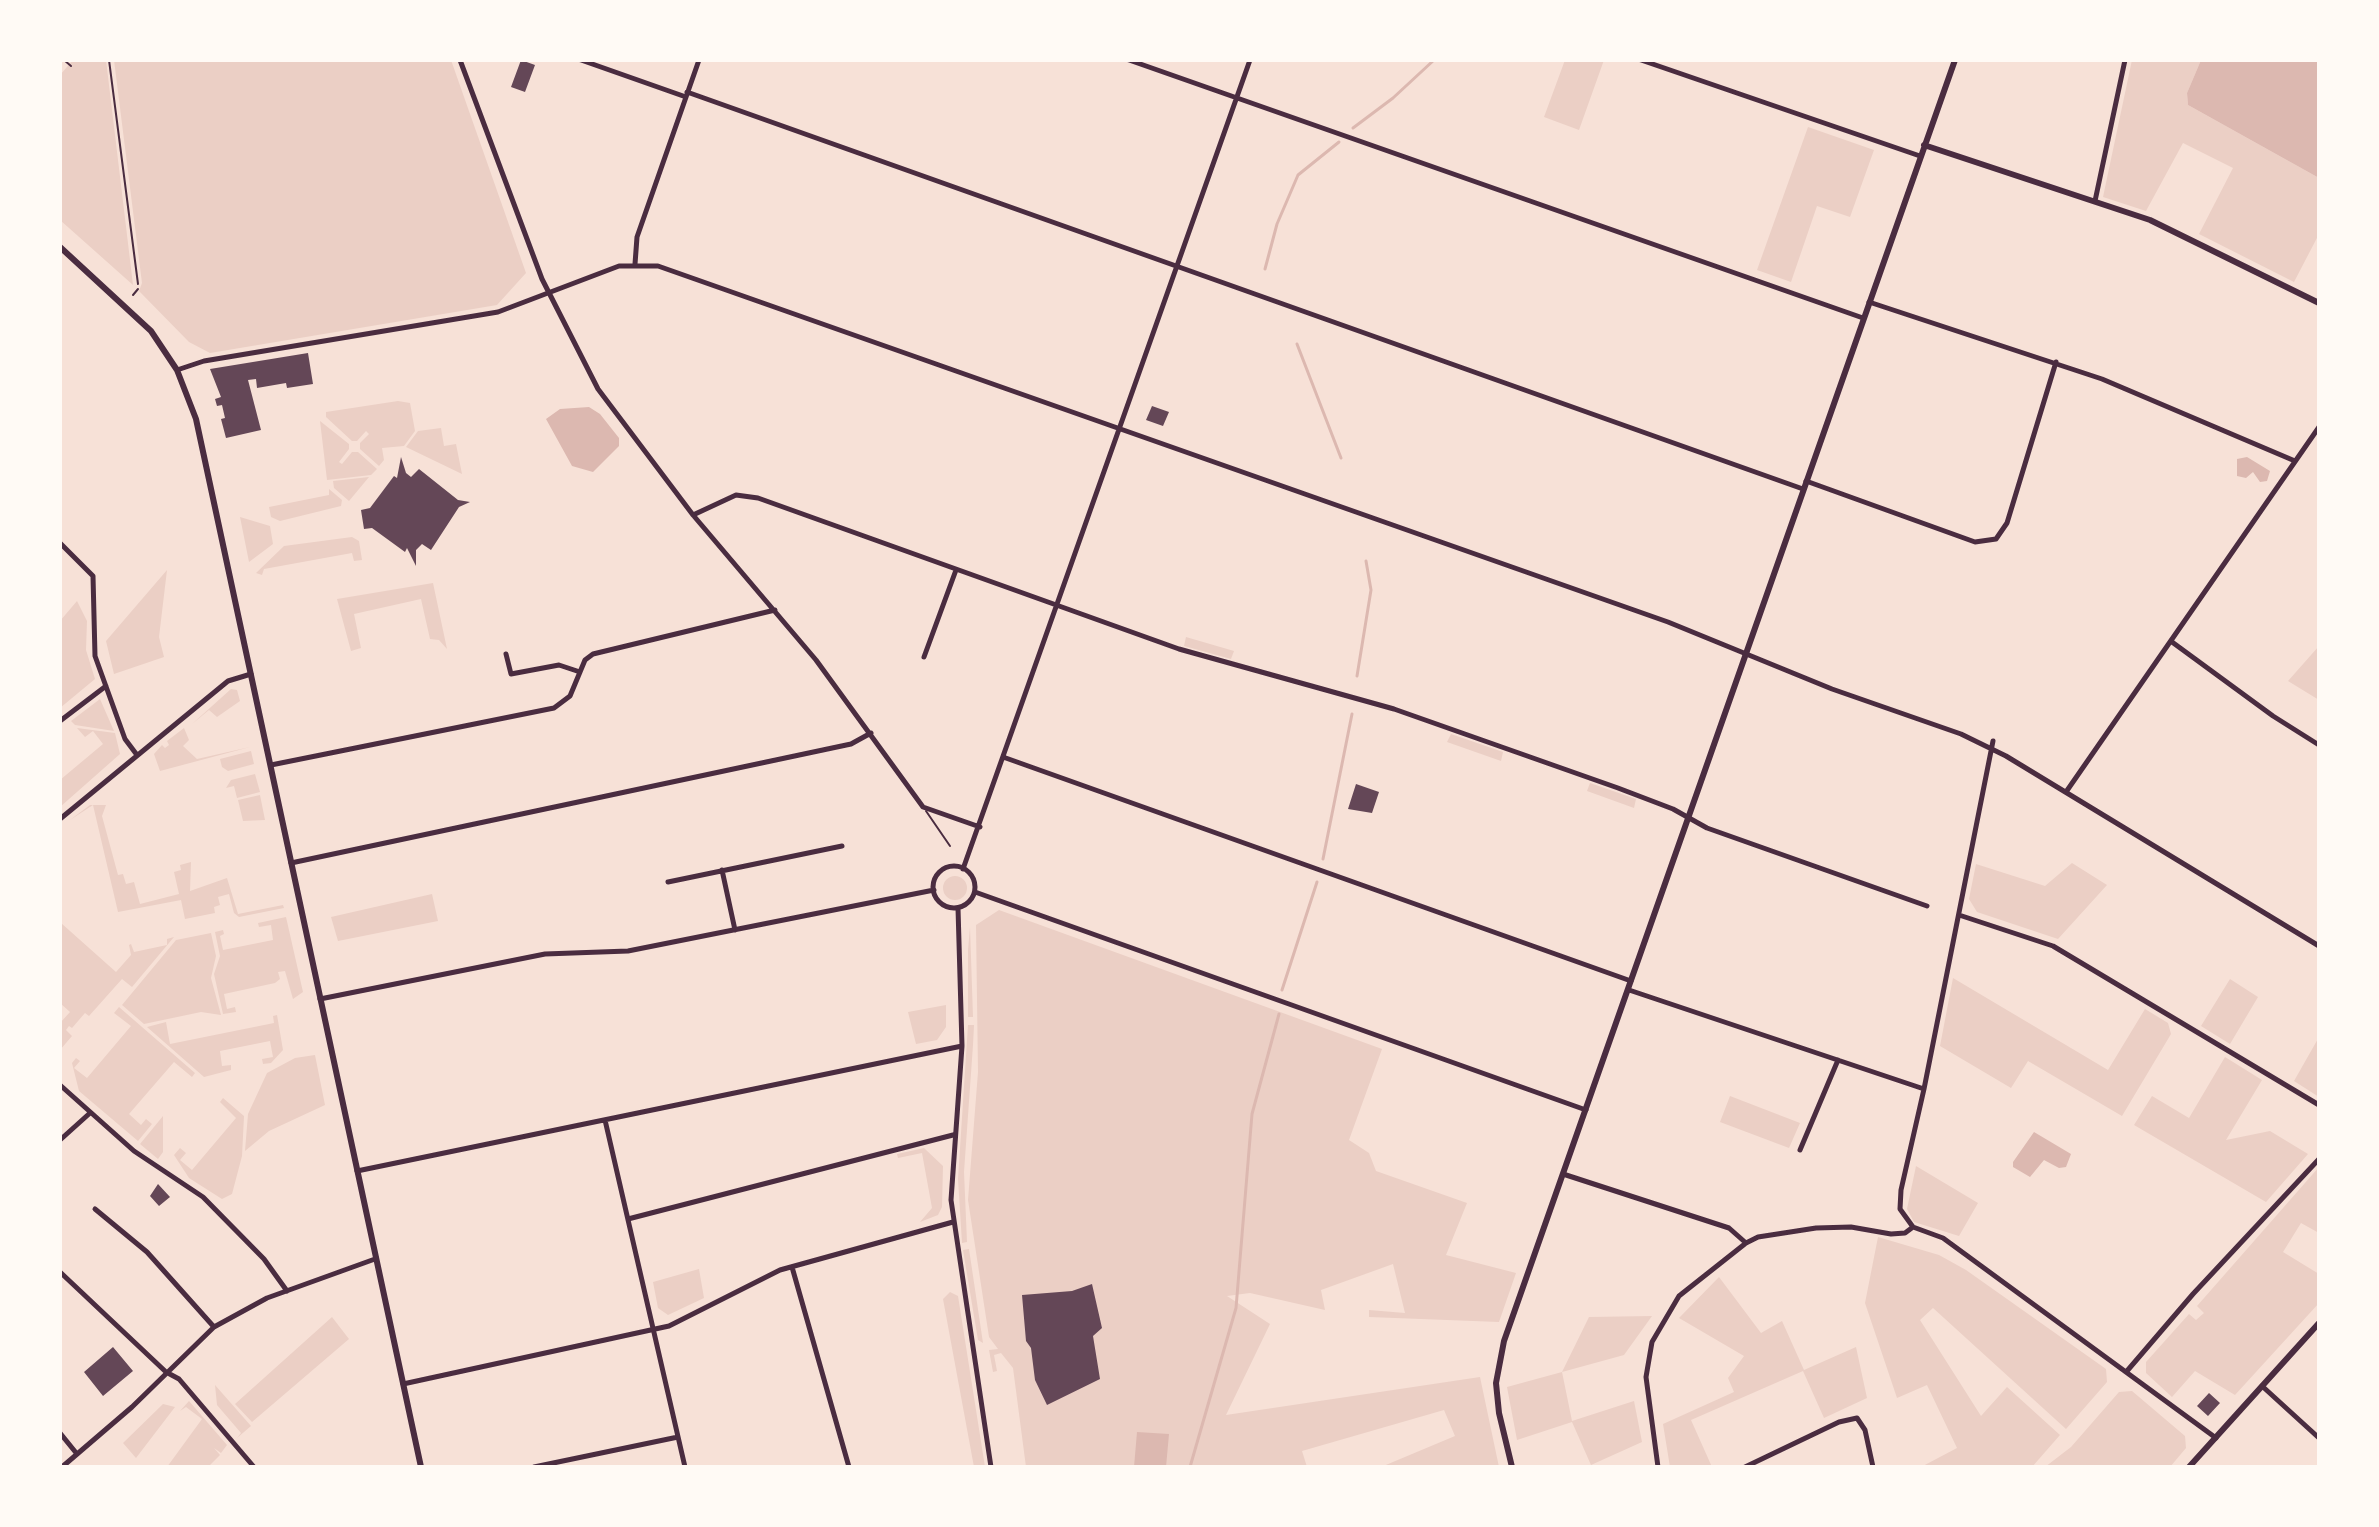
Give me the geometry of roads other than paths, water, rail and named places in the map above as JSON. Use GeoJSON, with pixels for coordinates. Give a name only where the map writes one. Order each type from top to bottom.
{"type":"FeatureCollection","features":[{"type":"Feature","properties":{"kind":"street"},"geometry":{"type":"LineString","coordinates":[[460,60],[548,293],[598,389],[693,515],[775,610],[871,733],[923,807],[980,827]]}},
{"type":"Feature","properties":{"kind":"street"},"geometry":{"type":"LineString","coordinates":[[581,60],[1803,489]]}},
{"type":"Feature","properties":{"kind":"street"},"geometry":{"type":"LineString","coordinates":[[635,264],[637,237],[699,60]]}},
{"type":"Feature","properties":{"kind":"street"},"geometry":{"type":"LineString","coordinates":[[1129,60],[1863,318]]}},
{"type":"Feature","properties":{"kind":"street"},"geometry":{"type":"LineString","coordinates":[[963,869],[1250,60]]}},
{"type":"Feature","properties":{"kind":"street"},"geometry":{"type":"LineString","coordinates":[[1641,60],[1920,156]]}},
{"type":"Feature","properties":{"kind":"street"},"geometry":{"type":"LineString","coordinates":[[1512,1467],[1499,1413],[1496,1383],[1504,1341],[1955,60]]}},
{"type":"Feature","properties":{"kind":"street"},"geometry":{"type":"LineString","coordinates":[[2095,201],[2125,60]]}},
{"type":"Feature","properties":{"kind":"street"},"geometry":{"type":"LineString","coordinates":[[1924,145],[2150,220],[2319,303]]}},
{"type":"Feature","properties":{"kind":"street"},"geometry":{"type":"LineString","coordinates":[[60,247],[138,316],[177,370],[196,419],[421,1467]]}},
{"type":"Feature","properties":{"kind":"street"},"geometry":{"type":"LineString","coordinates":[[177,370],[204,361],[498,312],[619,266],[635,264],[680,272],[1668,622],[1992,744],[2319,946]]}},
{"type":"Feature","properties":{"kind":"street"},"geometry":{"type":"LineString","coordinates":[[1869,302],[2056,362],[2295,461]]}},
{"type":"Feature","properties":{"kind":"street"},"geometry":{"type":"LineString","coordinates":[[1806,481],[1975,542],[1996,539],[2007,523],[2056,362]]}},
{"type":"Feature","properties":{"kind":"street"},"geometry":{"type":"LineString","coordinates":[[2066,792],[2319,427]]}},
{"type":"Feature","properties":{"kind":"street"},"geometry":{"type":"LineString","coordinates":[[693,515],[725,498],[746,495],[1179,649],[1394,709],[1631,792],[1707,828],[1927,906]]}},
{"type":"Feature","properties":{"kind":"street"},"geometry":{"type":"LineString","coordinates":[[60,543],[93,576],[94,649],[125,739],[137,755]]}},
{"type":"Feature","properties":{"kind":"street"},"geometry":{"type":"LineString","coordinates":[[924,657],[956,570]]}},
{"type":"Feature","properties":{"kind":"street"},"geometry":{"type":"LineString","coordinates":[[271,765],[554,708],[570,696],[585,660],[593,654],[775,610]]}},
{"type":"Feature","properties":{"kind":"street"},"geometry":{"type":"LineString","coordinates":[[2172,642],[2273,716],[2319,745]]}},
{"type":"Feature","properties":{"kind":"street"},"geometry":{"type":"LineString","coordinates":[[506,654],[511,674],[559,665],[580,672]]}},
{"type":"Feature","properties":{"kind":"street"},"geometry":{"type":"LineString","coordinates":[[60,819],[228,681],[251,674]]}},
{"type":"Feature","properties":{"kind":"street"},"geometry":{"type":"LineString","coordinates":[[60,721],[106,686]]}},
{"type":"Feature","properties":{"kind":"street"},"geometry":{"type":"LineString","coordinates":[[291,863],[851,744],[871,733]]}},
{"type":"Feature","properties":{"kind":"street"},"geometry":{"type":"LineString","coordinates":[[1992,744],[1901,1190],[1900,1209],[1913,1227],[1943,1238],[1977,1259],[2216,1438]]}},
{"type":"Feature","properties":{"kind":"street"},"geometry":{"type":"LineString","coordinates":[[1003,757],[1632,982]]}},
{"type":"Feature","properties":{"kind":"street"},"geometry":{"type":"LineString","coordinates":[[668,882],[842,846]]}},
{"type":"Feature","properties":{"kind":"street"},"geometry":{"type":"LineString","coordinates":[[945,869],[963,869],[973,878],[975,892],[969,903],[958,908],[939,902],[934,890],[936,877],[945,869]]}},
{"type":"Feature","properties":{"kind":"street"},"geometry":{"type":"LineString","coordinates":[[722,870],[735,930]]}},
{"type":"Feature","properties":{"kind":"street"},"geometry":{"type":"LineString","coordinates":[[320,999],[545,954],[628,951],[934,890]]}},
{"type":"Feature","properties":{"kind":"street"},"geometry":{"type":"LineString","coordinates":[[975,892],[1586,1110]]}},
{"type":"Feature","properties":{"kind":"street"},"geometry":{"type":"LineString","coordinates":[[958,908],[962,1046],[953,1135],[953,1222],[991,1467]]}},
{"type":"Feature","properties":{"kind":"street"},"geometry":{"type":"LineString","coordinates":[[1959,915],[2053,946],[2319,1105]]}},
{"type":"Feature","properties":{"kind":"street"},"geometry":{"type":"LineString","coordinates":[[1629,990],[1924,1089]]}},
{"type":"Feature","properties":{"kind":"street"},"geometry":{"type":"LineString","coordinates":[[357,1172],[962,1046]]}},
{"type":"Feature","properties":{"kind":"street"},"geometry":{"type":"LineString","coordinates":[[1800,1150],[1838,1060]]}},
{"type":"Feature","properties":{"kind":"street"},"geometry":{"type":"LineString","coordinates":[[60,1085],[134,1151],[203,1197],[264,1259],[287,1291]]}},
{"type":"Feature","properties":{"kind":"street"},"geometry":{"type":"LineString","coordinates":[[60,1140],[90,1113]]}},
{"type":"Feature","properties":{"kind":"street"},"geometry":{"type":"LineString","coordinates":[[605,1120],[685,1467]]}},
{"type":"Feature","properties":{"kind":"street"},"geometry":{"type":"LineString","coordinates":[[628,1219],[953,1135]]}},
{"type":"Feature","properties":{"kind":"street"},"geometry":{"type":"LineString","coordinates":[[2127,1371],[2193,1294],[2319,1159]]}},
{"type":"Feature","properties":{"kind":"street"},"geometry":{"type":"LineString","coordinates":[[1563,1174],[1729,1228],[1746,1243]]}},
{"type":"Feature","properties":{"kind":"street"},"geometry":{"type":"LineString","coordinates":[[95,1209],[147,1252],[214,1327]]}},
{"type":"Feature","properties":{"kind":"street"},"geometry":{"type":"LineString","coordinates":[[403,1384],[669,1326],[792,1267],[953,1222]]}},
{"type":"Feature","properties":{"kind":"street"},"geometry":{"type":"LineString","coordinates":[[1658,1467],[1646,1377],[1652,1342],[1679,1296],[1758,1237],[1816,1228],[1851,1227],[1891,1234],[1905,1233],[1913,1227]]}},
{"type":"Feature","properties":{"kind":"street"},"geometry":{"type":"LineString","coordinates":[[62,1467],[214,1327],[243,1309],[375,1259]]}},
{"type":"Feature","properties":{"kind":"street"},"geometry":{"type":"LineString","coordinates":[[792,1267],[849,1467]]}},
{"type":"Feature","properties":{"kind":"street"},"geometry":{"type":"LineString","coordinates":[[60,1272],[166,1372],[179,1379],[254,1467]]}},
{"type":"Feature","properties":{"kind":"street"},"geometry":{"type":"LineString","coordinates":[[2189,1467],[2319,1323]]}},
{"type":"Feature","properties":{"kind":"street"},"geometry":{"type":"LineString","coordinates":[[2262,1386],[2319,1438]]}},
{"type":"Feature","properties":{"kind":"street"},"geometry":{"type":"LineString","coordinates":[[1745,1467],[1839,1422],[1857,1418],[1865,1430],[1873,1467]]}},
{"type":"Feature","properties":{"kind":"street"},"geometry":{"type":"LineString","coordinates":[[60,1433],[77,1454]]}},
{"type":"Feature","properties":{"kind":"street"},"geometry":{"type":"LineString","coordinates":[[534,1467],[678,1437]]}},
{"type":"Feature","properties":{"kind":"lane"},"geometry":{"type":"LineString","coordinates":[[64,60],[71,66]]}},
{"type":"Feature","properties":{"kind":"lane"},"geometry":{"type":"LineString","coordinates":[[133,295],[138,289]]}},
{"type":"Feature","properties":{"kind":"lane"},"geometry":{"type":"LineString","coordinates":[[923,807],[950,846]]}},
{"type":"Feature","properties":{"kind":"waterway"},"geometry":{"type":"LineString","coordinates":[[1353,128],[1393,98],[1434,60]]}},
{"type":"Feature","properties":{"kind":"waterway"},"geometry":{"type":"LineString","coordinates":[[1265,269],[1277,224],[1298,175],[1339,142]]}},
{"type":"Feature","properties":{"kind":"waterway"},"geometry":{"type":"LineString","coordinates":[[1297,344],[1341,458]]}},
{"type":"Feature","properties":{"kind":"waterway"},"geometry":{"type":"LineString","coordinates":[[1357,676],[1371,590],[1366,561]]}},
{"type":"Feature","properties":{"kind":"waterway"},"geometry":{"type":"LineString","coordinates":[[1323,859],[1352,714]]}},
{"type":"Feature","properties":{"kind":"waterway"},"geometry":{"type":"LineString","coordinates":[[1282,990],[1317,882]]}},
{"type":"Feature","properties":{"kind":"waterway"},"geometry":{"type":"LineString","coordinates":[[1190,1467],[1236,1308],[1252,1114],[1279,1014]]}}]}
